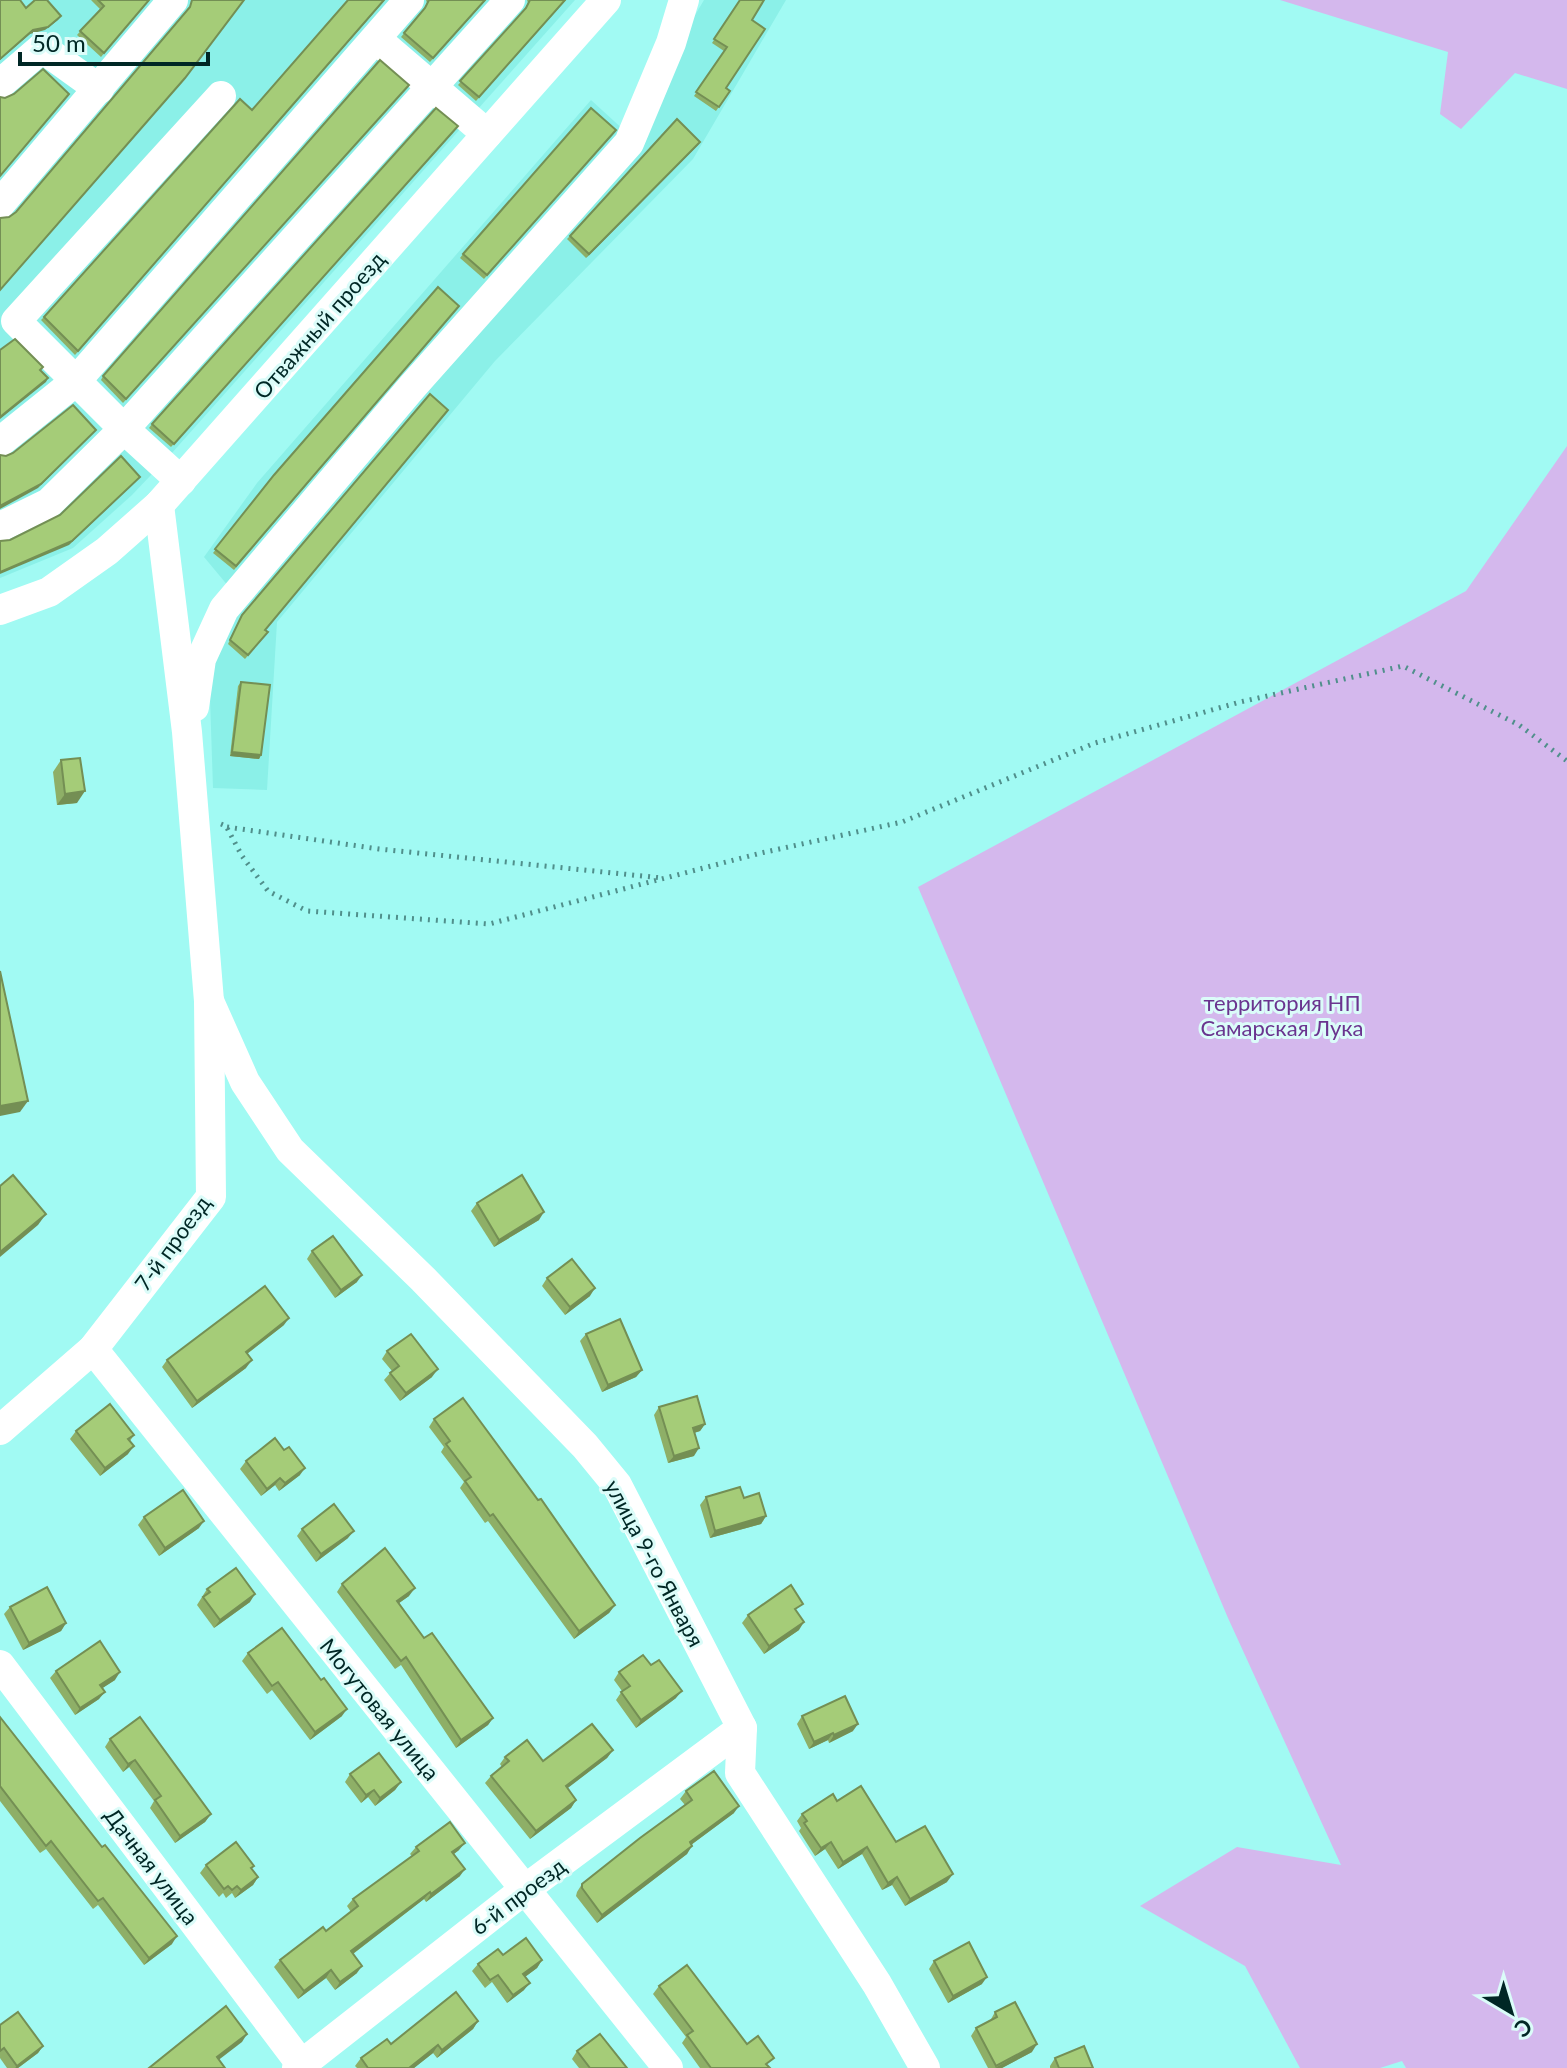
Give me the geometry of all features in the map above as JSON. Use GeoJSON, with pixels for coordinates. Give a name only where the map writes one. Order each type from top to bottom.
{"type":"FeatureCollection","features":[{"type":"Feature","properties":{"kind":"street"},"geometry":{"type":"LineString","coordinates":[[0,204],[173,0]]}},
{"type":"Feature","properties":{"kind":"street"},"geometry":{"type":"LineString","coordinates":[[0,442],[76,381],[409,0]]}},
{"type":"Feature","properties":{"kind":"street"},"geometry":{"type":"LineString","coordinates":[[0,527],[49,503],[124,429],[510,0]]}},
{"type":"Feature","properties":{"kind":"street","name":"Отважный проезд"},"geometry":{"type":"LineString","coordinates":[[0,610],[49,592],[107,551],[159,505],[606,0]]}},
{"type":"Feature","properties":{"kind":"street"},"geometry":{"type":"LineString","coordinates":[[187,732],[198,692],[201,659],[224,609],[412,387],[629,143],[671,43],[684,0]]}},
{"type":"Feature","properties":{"kind":"street"},"geometry":{"type":"LineString","coordinates":[[376,39],[487,134]]}},
{"type":"Feature","properties":{"kind":"street"},"geometry":{"type":"LineString","coordinates":[[0,84],[42,48],[99,89]]}},
{"type":"Feature","properties":{"kind":"street"},"geometry":{"type":"LineString","coordinates":[[181,481],[16,321],[221,96]]}},
{"type":"Feature","properties":{"kind":"street","name":"7-й проезд"},"geometry":{"type":"LineString","coordinates":[[0,1430],[93,1349],[211,1197],[209,1001],[187,732],[159,505]]}},
{"type":"Feature","properties":{"kind":"street","name":"улица 9-го Января"},"geometry":{"type":"LineString","coordinates":[[209,1001],[245,1082],[290,1150],[423,1279],[585,1446],[617,1485],[742,1728],[740,1773],[877,1984],[925,2068]]}},
{"type":"Feature","properties":{"kind":"street","name":"Могутовая улица"},"geometry":{"type":"LineString","coordinates":[[93,1349],[668,2068]]}},
{"type":"Feature","properties":{"kind":"street","name":"Дачная улица"},"geometry":{"type":"LineString","coordinates":[[0,1665],[301,2067]]}},
{"type":"Feature","properties":{"kind":"street","name":"6-й проезд"},"geometry":{"type":"LineString","coordinates":[[301,2067],[524,1890],[742,1728]]}},
{"type":"Feature","properties":{"kind":"path"},"geometry":{"type":"LineString","coordinates":[[226,826],[242,856],[268,891],[307,911],[489,924],[761,853],[902,822],[1095,743],[1240,702],[1403,666],[1519,725],[1567,761]]}},
{"type":"Feature","properties":{"kind":"path"},"geometry":{"type":"LineString","coordinates":[[194,814],[226,826],[379,849],[665,879]]}},
{"type":"Feature","properties":{"kind":"shaded area"},"geometry":{"type":"Polygon","coordinates":[[[0,0],[575,0],[132,495],[73,548],[0,578],[0,0]]]}},
{"type":"Feature","properties":{"kind":"shaded area"},"geometry":{"type":"Polygon","coordinates":[[[704,0],[786,0],[693,159],[495,361],[277,622],[267,790],[213,788],[208,638],[234,593],[204,557],[257,483],[591,100],[626,132],[704,0]]]}},
{"type":"Feature","properties":{"kind":"green space"},"geometry":{"type":"Polygon","coordinates":[[[1280,0],[1567,0],[1567,89],[1515,73],[1461,129],[1440,114],[1448,52],[1280,0]]]}},
{"type":"Feature","properties":{"kind":"green space","name":"территория НП Самарская Лука"},"geometry":{"type":"Polygon","coordinates":[[[1567,446],[1567,2068],[1406,2068],[1402,2061],[1380,2068],[1300,2068],[1245,1966],[1140,1906],[1237,1847],[1341,1865],[1228,1618],[918,887],[1466,591],[1567,446]]]}},
{"type":"Feature","properties":{"kind":"building"},"geometry":{"type":"Polygon","coordinates":[[[0,0],[20,0],[26,8],[35,0],[47,0],[61,16],[48,27],[33,30],[0,59],[0,0]]]}},
{"type":"Feature","properties":{"kind":"building"},"geometry":{"type":"Polygon","coordinates":[[[98,0],[149,0],[104,53],[80,31],[104,6],[98,0]]]}},
{"type":"Feature","properties":{"kind":"building"},"geometry":{"type":"Polygon","coordinates":[[[192,0],[244,0],[185,78],[0,290],[0,218],[16,212],[190,7],[192,0]]]}},
{"type":"Feature","properties":{"kind":"building"},"geometry":{"type":"Polygon","coordinates":[[[348,0],[384,0],[78,351],[44,317],[240,99],[252,110],[348,0]]]}},
{"type":"Feature","properties":{"kind":"building"},"geometry":{"type":"Polygon","coordinates":[[[429,0],[485,0],[433,58],[404,33],[429,0]]]}},
{"type":"Feature","properties":{"kind":"building"},"geometry":{"type":"Polygon","coordinates":[[[530,0],[565,0],[479,97],[460,81],[530,0]]]}},
{"type":"Feature","properties":{"kind":"building"},"geometry":{"type":"Polygon","coordinates":[[[740,0],[764,0],[752,20],[765,29],[726,88],[730,91],[719,107],[696,92],[727,47],[714,39],[740,0]]]}},
{"type":"Feature","properties":{"kind":"building"},"geometry":{"type":"Polygon","coordinates":[[[380,60],[409,85],[126,399],[103,376],[380,60]]]}},
{"type":"Feature","properties":{"kind":"building"},"geometry":{"type":"Polygon","coordinates":[[[43,69],[69,94],[0,176],[0,97],[14,94],[43,69]]]}},
{"type":"Feature","properties":{"kind":"building"},"geometry":{"type":"Polygon","coordinates":[[[436,108],[458,126],[174,444],[152,424],[436,108]]]}},
{"type":"Feature","properties":{"kind":"building"},"geometry":{"type":"Polygon","coordinates":[[[591,108],[616,130],[487,275],[463,254],[591,108]]]}},
{"type":"Feature","properties":{"kind":"building"},"geometry":{"type":"Polygon","coordinates":[[[677,119],[700,142],[589,254],[570,236],[677,119]]]}},
{"type":"Feature","properties":{"kind":"building"},"geometry":{"type":"Polygon","coordinates":[[[438,287],[459,306],[236,566],[215,549],[274,475],[438,287]]]}},
{"type":"Feature","properties":{"kind":"building"},"geometry":{"type":"Polygon","coordinates":[[[15,339],[43,367],[40,370],[48,378],[0,417],[0,350],[15,339]]]}},
{"type":"Feature","properties":{"kind":"building"},"geometry":{"type":"Polygon","coordinates":[[[430,394],[448,410],[265,630],[268,632],[248,655],[230,640],[242,615],[430,394]]]}},
{"type":"Feature","properties":{"kind":"building"},"geometry":{"type":"Polygon","coordinates":[[[73,405],[96,430],[41,484],[0,506],[0,455],[13,453],[73,405]]]}},
{"type":"Feature","properties":{"kind":"building"},"geometry":{"type":"Polygon","coordinates":[[[121,456],[140,477],[72,541],[0,572],[0,541],[10,540],[60,515],[121,456]]]}},
{"type":"Feature","properties":{"kind":"building"},"geometry":{"type":"Polygon","coordinates":[[[241,682],[270,685],[261,755],[232,752],[241,682]]]}},
{"type":"Feature","properties":{"kind":"building"},"geometry":{"type":"Polygon","coordinates":[[[80,758],[85,791],[65,794],[61,760],[80,758]]]}},
{"type":"Feature","properties":{"kind":"building"},"geometry":{"type":"Polygon","coordinates":[[[0,971],[28,1101],[0,1106],[0,971]]]}},
{"type":"Feature","properties":{"kind":"building"},"geometry":{"type":"Polygon","coordinates":[[[13,1175],[46,1214],[0,1252],[0,1186],[13,1175]]]}},
{"type":"Feature","properties":{"kind":"building"},"geometry":{"type":"Polygon","coordinates":[[[522,1175],[544,1212],[499,1240],[477,1203],[522,1175]]]}},
{"type":"Feature","properties":{"kind":"building"},"geometry":{"type":"Polygon","coordinates":[[[333,1236],[362,1275],[341,1290],[312,1251],[333,1236]]]}},
{"type":"Feature","properties":{"kind":"building"},"geometry":{"type":"Polygon","coordinates":[[[572,1259],[595,1288],[570,1307],[547,1278],[572,1259]]]}},
{"type":"Feature","properties":{"kind":"building"},"geometry":{"type":"Polygon","coordinates":[[[265,1286],[289,1318],[246,1352],[252,1360],[197,1401],[167,1360],[265,1286]]]}},
{"type":"Feature","properties":{"kind":"building"},"geometry":{"type":"Polygon","coordinates":[[[620,1319],[642,1370],[608,1385],[586,1334],[620,1319]]]}},
{"type":"Feature","properties":{"kind":"building"},"geometry":{"type":"Polygon","coordinates":[[[411,1334],[438,1369],[406,1393],[390,1373],[399,1366],[387,1351],[411,1334]]]}},
{"type":"Feature","properties":{"kind":"building"},"geometry":{"type":"Polygon","coordinates":[[[697,1396],[705,1424],[693,1428],[699,1448],[674,1456],[659,1407],[697,1396]]]}},
{"type":"Feature","properties":{"kind":"building"},"geometry":{"type":"Polygon","coordinates":[[[463,1398],[538,1500],[541,1499],[615,1605],[579,1631],[465,1481],[471,1477],[446,1444],[450,1441],[434,1419],[463,1398]]]}},
{"type":"Feature","properties":{"kind":"building"},"geometry":{"type":"Polygon","coordinates":[[[110,1404],[134,1435],[128,1439],[134,1446],[105,1468],[76,1431],[110,1404]]]}},
{"type":"Feature","properties":{"kind":"building"},"geometry":{"type":"Polygon","coordinates":[[[275,1438],[284,1450],[289,1447],[305,1468],[285,1483],[280,1478],[267,1489],[246,1461],[275,1438]]]}},
{"type":"Feature","properties":{"kind":"building"},"geometry":{"type":"Polygon","coordinates":[[[740,1487],[744,1498],[759,1493],[766,1516],[715,1531],[706,1497],[740,1487]]]}},
{"type":"Feature","properties":{"kind":"building"},"geometry":{"type":"Polygon","coordinates":[[[183,1490],[204,1521],[165,1548],[144,1517],[183,1490]]]}},
{"type":"Feature","properties":{"kind":"building"},"geometry":{"type":"Polygon","coordinates":[[[334,1504],[354,1531],[321,1554],[302,1529],[334,1504]]]}},
{"type":"Feature","properties":{"kind":"building"},"geometry":{"type":"Polygon","coordinates":[[[385,1548],[415,1588],[397,1601],[424,1638],[432,1633],[493,1718],[461,1740],[406,1657],[401,1661],[342,1584],[385,1548]]]}},
{"type":"Feature","properties":{"kind":"building"},"geometry":{"type":"Polygon","coordinates":[[[236,1568],[255,1594],[220,1620],[203,1597],[210,1592],[207,1589],[236,1568]]]}},
{"type":"Feature","properties":{"kind":"building"},"geometry":{"type":"Polygon","coordinates":[[[791,1585],[803,1604],[795,1609],[804,1622],[769,1646],[748,1615],[791,1585]]]}},
{"type":"Feature","properties":{"kind":"building"},"geometry":{"type":"Polygon","coordinates":[[[47,1587],[66,1623],[29,1643],[10,1607],[47,1587]]]}},
{"type":"Feature","properties":{"kind":"building"},"geometry":{"type":"Polygon","coordinates":[[[282,1628],[347,1709],[315,1732],[278,1682],[272,1686],[248,1653],[282,1628]]]}},
{"type":"Feature","properties":{"kind":"building"},"geometry":{"type":"Polygon","coordinates":[[[100,1641],[120,1672],[100,1685],[105,1692],[80,1708],[56,1671],[100,1641]]]}},
{"type":"Feature","properties":{"kind":"building"},"geometry":{"type":"Polygon","coordinates":[[[643,1655],[651,1665],[659,1660],[682,1691],[641,1720],[621,1692],[630,1686],[619,1672],[643,1655]]]}},
{"type":"Feature","properties":{"kind":"building"},"geometry":{"type":"Polygon","coordinates":[[[845,1696],[858,1724],[814,1742],[802,1716],[845,1696]]]}},
{"type":"Feature","properties":{"kind":"building"},"geometry":{"type":"Polygon","coordinates":[[[0,1717],[177,1936],[149,1958],[103,1898],[98,1901],[51,1841],[46,1846],[0,1786],[0,1717]]]}},
{"type":"Feature","properties":{"kind":"building"},"geometry":{"type":"Polygon","coordinates":[[[140,1717],[211,1814],[180,1836],[155,1800],[161,1796],[135,1760],[128,1764],[110,1739],[140,1717]]]}},
{"type":"Feature","properties":{"kind":"building"},"geometry":{"type":"Polygon","coordinates":[[[592,1724],[613,1750],[566,1786],[576,1800],[536,1831],[491,1776],[509,1761],[505,1757],[527,1740],[543,1761],[592,1724]]]}},
{"type":"Feature","properties":{"kind":"building"},"geometry":{"type":"Polygon","coordinates":[[[379,1753],[401,1782],[380,1798],[374,1790],[366,1795],[350,1774],[379,1753]]]}},
{"type":"Feature","properties":{"kind":"building"},"geometry":{"type":"Polygon","coordinates":[[[714,1771],[739,1806],[602,1915],[582,1884],[692,1800],[686,1791],[714,1771]]]}},
{"type":"Feature","properties":{"kind":"building"},"geometry":{"type":"Polygon","coordinates":[[[861,1786],[896,1842],[925,1826],[953,1874],[910,1899],[897,1877],[888,1883],[867,1847],[843,1862],[831,1842],[821,1848],[804,1823],[807,1821],[802,1814],[833,1794],[837,1801],[861,1786]]]}},
{"type":"Feature","properties":{"kind":"building"},"geometry":{"type":"Polygon","coordinates":[[[450,1822],[465,1843],[452,1852],[465,1869],[351,1951],[362,1966],[340,1982],[331,1970],[304,1991],[280,1960],[323,1927],[326,1931],[358,1906],[353,1899],[419,1851],[416,1847],[450,1822]]]}},
{"type":"Feature","properties":{"kind":"building"},"geometry":{"type":"Polygon","coordinates":[[[236,1842],[254,1866],[251,1868],[258,1877],[241,1890],[237,1886],[232,1890],[228,1886],[224,1889],[206,1865],[236,1842]]]}},
{"type":"Feature","properties":{"kind":"building"},"geometry":{"type":"Polygon","coordinates":[[[526,1938],[542,1960],[523,1974],[530,1983],[513,1995],[498,1975],[490,1980],[478,1964],[498,1949],[503,1955],[526,1938]]]}},
{"type":"Feature","properties":{"kind":"building"},"geometry":{"type":"Polygon","coordinates":[[[969,1942],[987,1977],[953,1996],[934,1961],[969,1942]]]}},
{"type":"Feature","properties":{"kind":"building"},"geometry":{"type":"Polygon","coordinates":[[[687,1965],[747,2044],[758,2036],[774,2058],[766,2064],[770,2068],[711,2068],[687,2035],[693,2031],[659,1986],[687,1965]]]}},
{"type":"Feature","properties":{"kind":"building"},"geometry":{"type":"Polygon","coordinates":[[[456,1992],[478,2021],[442,2050],[438,2045],[409,2068],[368,2068],[361,2058],[387,2039],[391,2044],[456,1992]]]}},
{"type":"Feature","properties":{"kind":"building"},"geometry":{"type":"Polygon","coordinates":[[[1015,2002],[1037,2044],[996,2066],[976,2028],[997,2017],[995,2012],[1015,2002]]]}},
{"type":"Feature","properties":{"kind":"building"},"geometry":{"type":"Polygon","coordinates":[[[226,2006],[247,2034],[217,2057],[225,2068],[149,2068],[226,2006]]]}},
{"type":"Feature","properties":{"kind":"building"},"geometry":{"type":"Polygon","coordinates":[[[18,2012],[43,2046],[17,2066],[4,2048],[0,2051],[0,2025],[18,2012]]]}},
{"type":"Feature","properties":{"kind":"building"},"geometry":{"type":"Polygon","coordinates":[[[600,2034],[627,2068],[590,2068],[577,2051],[600,2034]]]}},
{"type":"Feature","properties":{"kind":"building"},"geometry":{"type":"Polygon","coordinates":[[[1084,2046],[1093,2068],[1059,2068],[1055,2058],[1084,2046]]]}}]}
